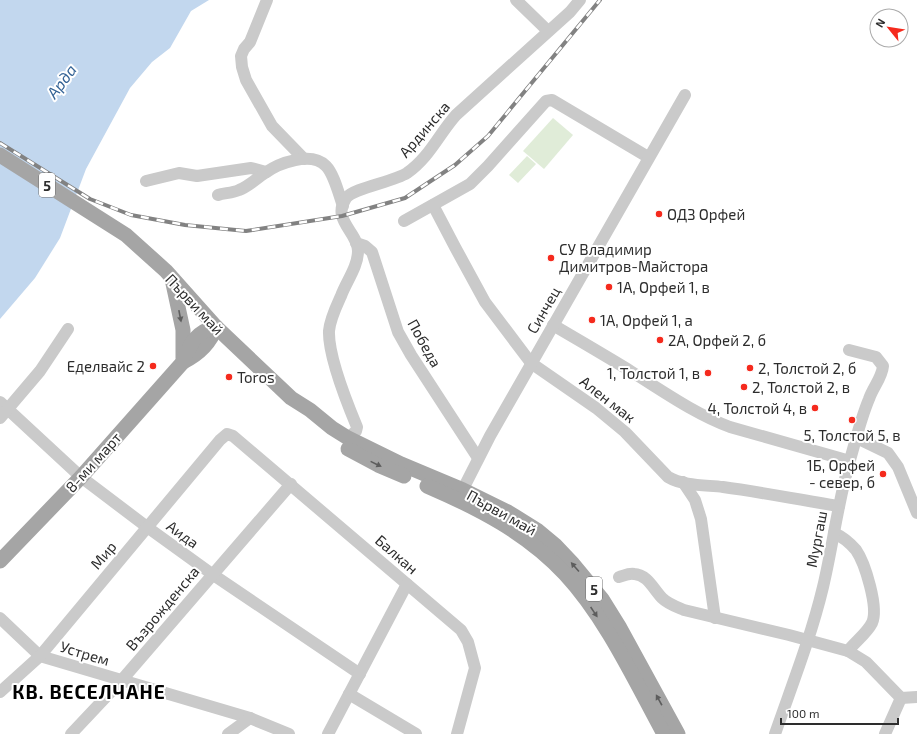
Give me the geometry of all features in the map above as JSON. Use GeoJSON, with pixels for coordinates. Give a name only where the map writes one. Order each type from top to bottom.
{"type":"FeatureCollection","features":[{"type":"Feature","properties":{"kind":"main road","name":"Първи май"},"geometry":{"type":"LineString","coordinates":[[0,155],[126,235],[144,250],[172,278],[216,327],[291,398],[348,438],[460,495],[514,531],[544,554],[565,574],[583,596],[609,634],[664,734]]}},
{"type":"Feature","properties":{"kind":"main road"},"geometry":{"type":"LineString","coordinates":[[172,278],[182,330],[183,362]]}},
{"type":"Feature","properties":{"kind":"main road"},"geometry":{"type":"LineString","coordinates":[[183,362],[197,336],[207,329],[216,327]]}},
{"type":"Feature","properties":{"kind":"main road"},"geometry":{"type":"LineString","coordinates":[[183,362],[194,357],[201,350],[212,338],[216,327]]}},
{"type":"Feature","properties":{"kind":"main road"},"geometry":{"type":"LineString","coordinates":[[201,350],[233,344]]}},
{"type":"Feature","properties":{"kind":"main road","name":"8-ми март"},"geometry":{"type":"LineString","coordinates":[[0,561],[81,477],[183,362]]}},
{"type":"Feature","properties":{"kind":"main road","name":"Първи май"},"geometry":{"type":"LineString","coordinates":[[291,398],[304,417],[328,437],[349,450],[378,465],[508,512],[537,530],[555,545],[573,564],[605,605],[678,734]]}},
{"type":"Feature","properties":{"kind":"street"},"geometry":{"type":"LineString","coordinates":[[267,0],[250,42],[244,49],[241,56],[242,67],[246,80],[272,126],[304,159]]}},
{"type":"Feature","properties":{"kind":"street"},"geometry":{"type":"LineString","coordinates":[[516,0],[548,31]]}},
{"type":"Feature","properties":{"kind":"street","name":"Ардинска"},"geometry":{"type":"LineString","coordinates":[[343,206],[346,199],[356,191],[391,180],[406,173],[421,162],[447,124],[570,12],[580,0]]}},
{"type":"Feature","properties":{"kind":"street","name":"Синчец"},"geometry":{"type":"LineString","coordinates":[[460,495],[478,458],[531,363],[685,95]]}},
{"type":"Feature","properties":{"kind":"street"},"geometry":{"type":"LineString","coordinates":[[404,221],[470,184],[546,101],[552,100],[648,157]]}},
{"type":"Feature","properties":{"kind":"street"},"geometry":{"type":"LineString","coordinates":[[218,195],[239,190],[266,172],[293,161],[304,159],[318,162],[326,166],[331,175],[343,206],[342,216],[356,243],[358,251],[356,264],[341,295],[332,319],[329,334],[334,364],[357,426],[356,431],[348,438]]}},
{"type":"Feature","properties":{"kind":"street"},"geometry":{"type":"LineString","coordinates":[[146,181],[179,172],[197,176],[251,168],[266,172]]}},
{"type":"Feature","properties":{"kind":"street","name":"Ален мак"},"geometry":{"type":"LineString","coordinates":[[433,205],[485,302],[531,363],[596,408],[625,432],[668,477],[683,482],[839,506]]}},
{"type":"Feature","properties":{"kind":"street","name":"Победа"},"geometry":{"type":"LineString","coordinates":[[356,243],[365,246],[372,252],[398,332],[411,355],[478,458]]}},
{"type":"Feature","properties":{"kind":"street"},"geometry":{"type":"LineString","coordinates":[[553,325],[712,420],[730,427],[850,461]]}},
{"type":"Feature","properties":{"kind":"street"},"geometry":{"type":"LineString","coordinates":[[3,410],[40,371],[68,328]]}},
{"type":"Feature","properties":{"kind":"street","name":"Мургаш"},"geometry":{"type":"LineString","coordinates":[[775,734],[808,640],[822,588],[850,461],[869,399],[882,371],[882,366],[876,357],[849,350]]}},
{"type":"Feature","properties":{"kind":"street","name":"Аида"},"geometry":{"type":"LineString","coordinates":[[3,410],[81,477],[147,527],[212,574],[360,674]]}},
{"type":"Feature","properties":{"kind":"street","name":"Балкан"},"geometry":{"type":"LineString","coordinates":[[227,434],[233,436],[291,484],[461,630],[468,642],[475,668],[456,734]]}},
{"type":"Feature","properties":{"kind":"street","name":"Мир"},"geometry":{"type":"LineString","coordinates":[[0,692],[40,656],[220,440],[227,434]]}},
{"type":"Feature","properties":{"kind":"street"},"geometry":{"type":"LineString","coordinates":[[857,438],[888,453],[898,467],[917,514]]}},
{"type":"Feature","properties":{"kind":"street"},"geometry":{"type":"LineString","coordinates":[[683,482],[695,500],[701,519],[715,618]]}},
{"type":"Feature","properties":{"kind":"street","name":"Възрожденска"},"geometry":{"type":"LineString","coordinates":[[71,734],[121,681],[291,484]]}},
{"type":"Feature","properties":{"kind":"street"},"geometry":{"type":"LineString","coordinates":[[834,533],[852,546],[861,558],[866,570],[873,602],[874,616],[872,623],[848,651]]}},
{"type":"Feature","properties":{"kind":"street"},"geometry":{"type":"LineString","coordinates":[[618,577],[634,573],[642,576],[663,599],[673,606],[684,610],[848,651],[866,662],[901,698],[917,697]]}},
{"type":"Feature","properties":{"kind":"street"},"geometry":{"type":"LineString","coordinates":[[328,734],[407,584]]}},
{"type":"Feature","properties":{"kind":"street","name":"Устрем"},"geometry":{"type":"LineString","coordinates":[[0,618],[40,656],[250,718],[289,734]]}},
{"type":"Feature","properties":{"kind":"street"},"geometry":{"type":"LineString","coordinates":[[349,694],[416,734]]}},
{"type":"Feature","properties":{"kind":"street"},"geometry":{"type":"LineString","coordinates":[[885,734],[901,698]]}},
{"type":"Feature","properties":{"kind":"street"},"geometry":{"type":"LineString","coordinates":[[228,734],[250,718]]}},
{"type":"Feature","properties":{"kind":"green space"},"geometry":{"type":"Polygon","coordinates":[[[553,118],[573,135],[544,169],[523,151],[553,118]]]}},
{"type":"Feature","properties":{"kind":"green space"},"geometry":{"type":"Polygon","coordinates":[[[527,156],[536,164],[518,183],[509,175],[527,156]]]}},
{"type":"Feature","properties":{"kind":"water","name":"Арда"},"geometry":{"type":"Polygon","coordinates":[[[0,0],[209,0],[191,11],[170,48],[152,62],[130,88],[86,169],[60,238],[35,278],[0,319],[0,0]]]}},
{"type":"Feature","properties":{"kind":"railway"},"geometry":{"type":"LineString","coordinates":[[0,143],[90,199],[131,215],[185,225],[246,231],[342,216],[405,198],[455,165],[488,136],[600,0]]}},
{"type":"Feature","properties":{"kind":"place","name":"ОДЗ Орфей"},"geometry":{"type":"Point","coordinates":[659,214]}},
{"type":"Feature","properties":{"kind":"place","name":"СУ Владимир Димитров-Майстора"},"geometry":{"type":"Point","coordinates":[551,258]}},
{"type":"Feature","properties":{"kind":"place","name":"1А, Орфей 1, в"},"geometry":{"type":"Point","coordinates":[609,287]}},
{"type":"Feature","properties":{"kind":"place","name":"1А, Орфей 1, а"},"geometry":{"type":"Point","coordinates":[592,320]}},
{"type":"Feature","properties":{"kind":"place","name":"2А, Орфей 2, б"},"geometry":{"type":"Point","coordinates":[660,340]}},
{"type":"Feature","properties":{"kind":"place","name":"Еделвайс 2"},"geometry":{"type":"Point","coordinates":[153,366]}},
{"type":"Feature","properties":{"kind":"place","name":"2, Толстой 2, б"},"geometry":{"type":"Point","coordinates":[750,368]}},
{"type":"Feature","properties":{"kind":"place","name":"1, Толстой 1, в"},"geometry":{"type":"Point","coordinates":[708,373]}},
{"type":"Feature","properties":{"kind":"place","name":"Toros"},"geometry":{"type":"Point","coordinates":[229,377]}},
{"type":"Feature","properties":{"kind":"place","name":"2, Толстой 2, в"},"geometry":{"type":"Point","coordinates":[744,387]}},
{"type":"Feature","properties":{"kind":"place","name":"4, Толстой 4, в"},"geometry":{"type":"Point","coordinates":[815,408]}},
{"type":"Feature","properties":{"kind":"place","name":"5, Толстой 5, в"},"geometry":{"type":"Point","coordinates":[852,420]}},
{"type":"Feature","properties":{"kind":"place","name":"1Б, Орфей - север, б"},"geometry":{"type":"Point","coordinates":[883,474]}},
{"type":"Feature","properties":{"kind":"district","name":"КВ. ВЕСЕЛЧАНЕ"},"geometry":{"type":"Point","coordinates":[89,691]}}]}
